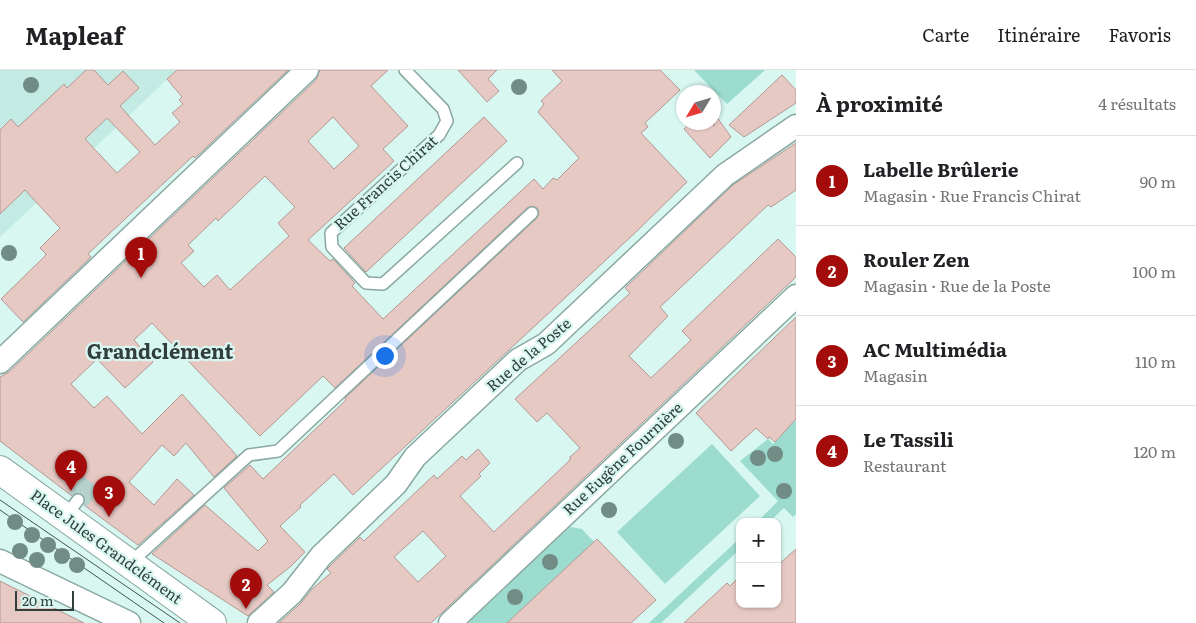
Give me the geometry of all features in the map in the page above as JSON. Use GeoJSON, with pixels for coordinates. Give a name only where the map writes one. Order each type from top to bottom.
{"type":"FeatureCollection","features":[{"type":"Feature","properties":{"kind":"main road","name":"Place Jules Grandclément"},"geometry":{"type":"LineString","coordinates":[[0,470],[71,509],[130,563],[212,623]]}},
{"type":"Feature","properties":{"kind":"street"},"geometry":{"type":"LineString","coordinates":[[0,362],[307,70]]}},
{"type":"Feature","properties":{"kind":"street","name":"Rue de la Poste"},"geometry":{"type":"LineString","coordinates":[[259,623],[292,593],[321,556],[396,484],[415,456],[518,360],[546,344],[726,175],[796,126]]}},
{"type":"Feature","properties":{"kind":"street","name":"Rue Eugène Fournière"},"geometry":{"type":"LineString","coordinates":[[450,623],[796,296]]}},
{"type":"Feature","properties":{"kind":"street"},"geometry":{"type":"LineString","coordinates":[[0,561],[99,616],[129,623]]}},
{"type":"Feature","properties":{"kind":"lane","name":"Rue Francis Chirat"},"geometry":{"type":"LineString","coordinates":[[405,70],[444,109],[447,121],[439,134],[330,233],[332,247],[366,283],[383,284],[517,162]]}},
{"type":"Feature","properties":{"kind":"lane"},"geometry":{"type":"LineString","coordinates":[[130,563],[249,455],[278,451],[532,213]]}},
{"type":"Feature","properties":{"kind":"shaded area"},"geometry":{"type":"Polygon","coordinates":[[[0,70],[177,70],[0,237],[0,70]]]}},
{"type":"Feature","properties":{"kind":"green space"},"geometry":{"type":"Polygon","coordinates":[[[694,70],[765,70],[727,104],[721,98],[721,85],[709,85],[694,70]]]}},
{"type":"Feature","properties":{"kind":"green space"},"geometry":{"type":"Polygon","coordinates":[[[771,396],[796,422],[796,514],[793,517],[784,508],[773,518],[761,518],[778,501],[740,461],[768,439],[773,444],[780,437],[775,431],[771,396]]]}},
{"type":"Feature","properties":{"kind":"green space"},"geometry":{"type":"Polygon","coordinates":[[[712,444],[760,496],[665,584],[617,532],[712,444]]]}},
{"type":"Feature","properties":{"kind":"green space"},"geometry":{"type":"Polygon","coordinates":[[[570,527],[582,529],[594,542],[507,623],[468,623],[570,527]]]}},
{"type":"Feature","properties":{"kind":"green space"},"geometry":{"type":"Polygon","coordinates":[[[736,542],[736,553],[661,623],[649,623],[736,542]]]}},
{"type":"Feature","properties":{"kind":"building"},"geometry":{"type":"Polygon","coordinates":[[[86,70],[94,70],[108,85],[123,71],[139,88],[120,106],[155,145],[180,122],[172,113],[183,104],[179,100],[182,97],[167,79],[177,70],[288,70],[195,158],[193,156],[110,233],[88,254],[91,257],[23,322],[1,299],[45,256],[46,254],[40,248],[60,228],[25,190],[0,214],[0,130],[11,119],[18,127],[64,84],[67,88],[86,70]],[[107,118],[85,139],[117,173],[140,152],[107,118]]]}},
{"type":"Feature","properties":{"kind":"building"},"geometry":{"type":"Polygon","coordinates":[[[320,70],[388,70],[371,86],[408,126],[383,149],[394,161],[308,240],[330,261],[333,259],[355,283],[352,286],[383,319],[534,179],[543,189],[553,178],[557,180],[579,158],[538,112],[544,104],[541,101],[562,81],[552,70],[660,70],[676,86],[676,94],[645,123],[648,127],[641,133],[687,182],[637,231],[353,495],[334,474],[300,505],[301,507],[280,526],[305,552],[267,585],[274,592],[248,616],[152,554],[205,505],[258,551],[268,541],[224,488],[250,465],[263,479],[346,400],[345,398],[537,218],[539,212],[537,208],[531,206],[527,208],[335,388],[323,376],[260,436],[152,323],[134,340],[153,362],[125,388],[97,359],[71,384],[94,408],[107,396],[142,434],[182,394],[237,456],[214,477],[186,443],[174,456],[162,445],[129,482],[154,505],[177,479],[194,495],[138,545],[84,505],[85,498],[82,494],[76,493],[72,496],[0,441],[0,377],[9,372],[316,80],[320,70]],[[333,117],[308,141],[334,169],[359,146],[333,117]],[[265,176],[218,221],[216,218],[188,245],[194,251],[181,263],[204,287],[217,275],[230,290],[289,236],[278,223],[295,207],[265,176]]]}},
{"type":"Feature","properties":{"kind":"building"},"geometry":{"type":"Polygon","coordinates":[[[458,70],[497,70],[488,79],[499,91],[487,102],[458,70]]]}},
{"type":"Feature","properties":{"kind":"building"},"geometry":{"type":"Polygon","coordinates":[[[782,75],[796,90],[796,103],[744,137],[729,125],[782,75]]]}},
{"type":"Feature","properties":{"kind":"building"},"geometry":{"type":"Polygon","coordinates":[[[484,117],[507,141],[366,272],[344,248],[484,117]]]}},
{"type":"Feature","properties":{"kind":"building"},"geometry":{"type":"Polygon","coordinates":[[[721,123],[731,137],[710,158],[685,130],[721,130],[721,123]]]}},
{"type":"Feature","properties":{"kind":"building"},"geometry":{"type":"Polygon","coordinates":[[[796,143],[796,190],[771,207],[768,205],[660,307],[668,316],[629,356],[651,378],[691,340],[682,331],[778,239],[796,257],[796,277],[431,623],[279,623],[301,603],[312,589],[331,573],[327,569],[360,537],[364,541],[434,475],[437,479],[462,456],[466,460],[478,449],[490,463],[479,474],[481,476],[460,496],[494,532],[570,460],[570,457],[580,448],[547,413],[537,422],[515,399],[630,293],[625,288],[733,185],[796,143]],[[423,531],[394,557],[418,582],[446,556],[423,531]]]}},
{"type":"Feature","properties":{"kind":"building"},"geometry":{"type":"Polygon","coordinates":[[[796,317],[796,419],[775,442],[769,437],[768,439],[756,428],[731,451],[696,413],[796,317]]]}},
{"type":"Feature","properties":{"kind":"building"},"geometry":{"type":"Polygon","coordinates":[[[597,539],[656,600],[631,623],[507,623],[597,539]]]}},
{"type":"Feature","properties":{"kind":"building"},"geometry":{"type":"Polygon","coordinates":[[[796,549],[796,623],[684,623],[727,583],[730,586],[736,580],[736,608],[781,608],[781,562],[796,549]]]}},
{"type":"Feature","properties":{"kind":"building"},"geometry":{"type":"Polygon","coordinates":[[[0,581],[84,623],[0,623],[0,581]]]}},
{"type":"Feature","properties":{"kind":"tunnel"},"geometry":{"type":"LineString","coordinates":[[78,500],[93,481]]}},
{"type":"Feature","properties":{"kind":"tram line"},"geometry":{"type":"LineString","coordinates":[[0,500],[180,623]]}},
{"type":"Feature","properties":{"kind":"tram line"},"geometry":{"type":"LineString","coordinates":[[0,510],[164,623]]}},
{"type":"Feature","properties":{"kind":"place","name":"Labelle Brûlerie"},"geometry":{"type":"Point","coordinates":[141,278]}},
{"type":"Feature","properties":{"kind":"place","name":"Le Tassili"},"geometry":{"type":"Point","coordinates":[71,491]}},
{"type":"Feature","properties":{"kind":"place","name":"AC Multimédia"},"geometry":{"type":"Point","coordinates":[109,517]}},
{"type":"Feature","properties":{"kind":"place","name":"Rouler Zen"},"geometry":{"type":"Point","coordinates":[246,609]}},
{"type":"Feature","properties":{"kind":"district","name":"Grandclément"},"geometry":{"type":"Point","coordinates":[160,352]}}]}
